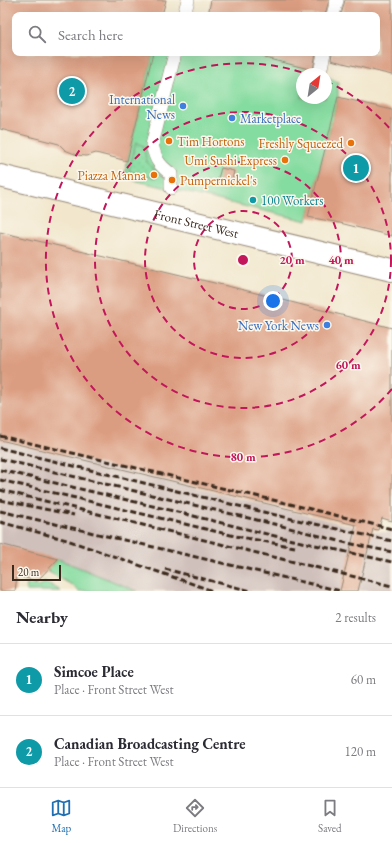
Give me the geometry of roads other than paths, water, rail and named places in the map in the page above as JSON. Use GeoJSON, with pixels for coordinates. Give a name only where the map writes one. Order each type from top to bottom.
{"type":"FeatureCollection","features":[{"type":"Feature","properties":{"kind":"main road","name":"Front Street West"},"geometry":{"type":"LineString","coordinates":[[0,176],[392,270]]}},
{"type":"Feature","properties":{"kind":"street"},"geometry":{"type":"LineString","coordinates":[[185,12],[188,0]]}},
{"type":"Feature","properties":{"kind":"street"},"geometry":{"type":"LineString","coordinates":[[334,12],[337,0]]}},
{"type":"Feature","properties":{"kind":"street"},"geometry":{"type":"LineString","coordinates":[[171,188],[171,174],[162,167],[155,157],[152,145],[174,56]]}},
{"type":"Feature","properties":{"kind":"street"},"geometry":{"type":"LineString","coordinates":[[321,68],[323,56]]}},
{"type":"Feature","properties":{"kind":"railway"},"geometry":{"type":"LineString","coordinates":[[0,436],[392,529]]}},
{"type":"Feature","properties":{"kind":"railway"},"geometry":{"type":"LineString","coordinates":[[0,448],[288,518],[392,541]]}},
{"type":"Feature","properties":{"kind":"railway"},"geometry":{"type":"LineString","coordinates":[[0,459],[278,525],[347,543],[392,552]]}},
{"type":"Feature","properties":{"kind":"railway"},"geometry":{"type":"LineString","coordinates":[[0,470],[279,537],[392,562]]}},
{"type":"Feature","properties":{"kind":"railway"},"geometry":{"type":"LineString","coordinates":[[0,480],[235,536],[295,547]]}},
{"type":"Feature","properties":{"kind":"railway"},"geometry":{"type":"LineString","coordinates":[[0,490],[392,586]]}},
{"type":"Feature","properties":{"kind":"railway"},"geometry":{"type":"LineString","coordinates":[[0,500],[74,515]]}},
{"type":"Feature","properties":{"kind":"railway"},"geometry":{"type":"LineString","coordinates":[[0,511],[341,591]]}},
{"type":"Feature","properties":{"kind":"railway"},"geometry":{"type":"LineString","coordinates":[[0,522],[67,540],[213,591]]}},
{"type":"Feature","properties":{"kind":"railway"},"geometry":{"type":"LineString","coordinates":[[165,569],[251,591]]}},
{"type":"Feature","properties":{"kind":"place","name":"Canadian Broadcasting Centre"},"geometry":{"type":"Point","coordinates":[72,91]}},
{"type":"Feature","properties":{"kind":"place","name":"International News"},"geometry":{"type":"Point","coordinates":[183,106]}},
{"type":"Feature","properties":{"kind":"place","name":"Marketplace"},"geometry":{"type":"Point","coordinates":[232,118]}},
{"type":"Feature","properties":{"kind":"place","name":"Tim Hortons"},"geometry":{"type":"Point","coordinates":[169,141]}},
{"type":"Feature","properties":{"kind":"place","name":"Freshly Squeezed"},"geometry":{"type":"Point","coordinates":[351,143]}},
{"type":"Feature","properties":{"kind":"place","name":"Umi Sushi Express"},"geometry":{"type":"Point","coordinates":[285,160]}},
{"type":"Feature","properties":{"kind":"place","name":"Simcoe Place"},"geometry":{"type":"Point","coordinates":[356,168]}},
{"type":"Feature","properties":{"kind":"place","name":"Piazza Manna"},"geometry":{"type":"Point","coordinates":[154,175]}},
{"type":"Feature","properties":{"kind":"place","name":"Pumpernickel's"},"geometry":{"type":"Point","coordinates":[172,180]}},
{"type":"Feature","properties":{"kind":"place","name":"100 Workers"},"geometry":{"type":"Point","coordinates":[253,200]}},
{"type":"Feature","properties":{"kind":"place","name":"New York News"},"geometry":{"type":"Point","coordinates":[327,325]}}]}
